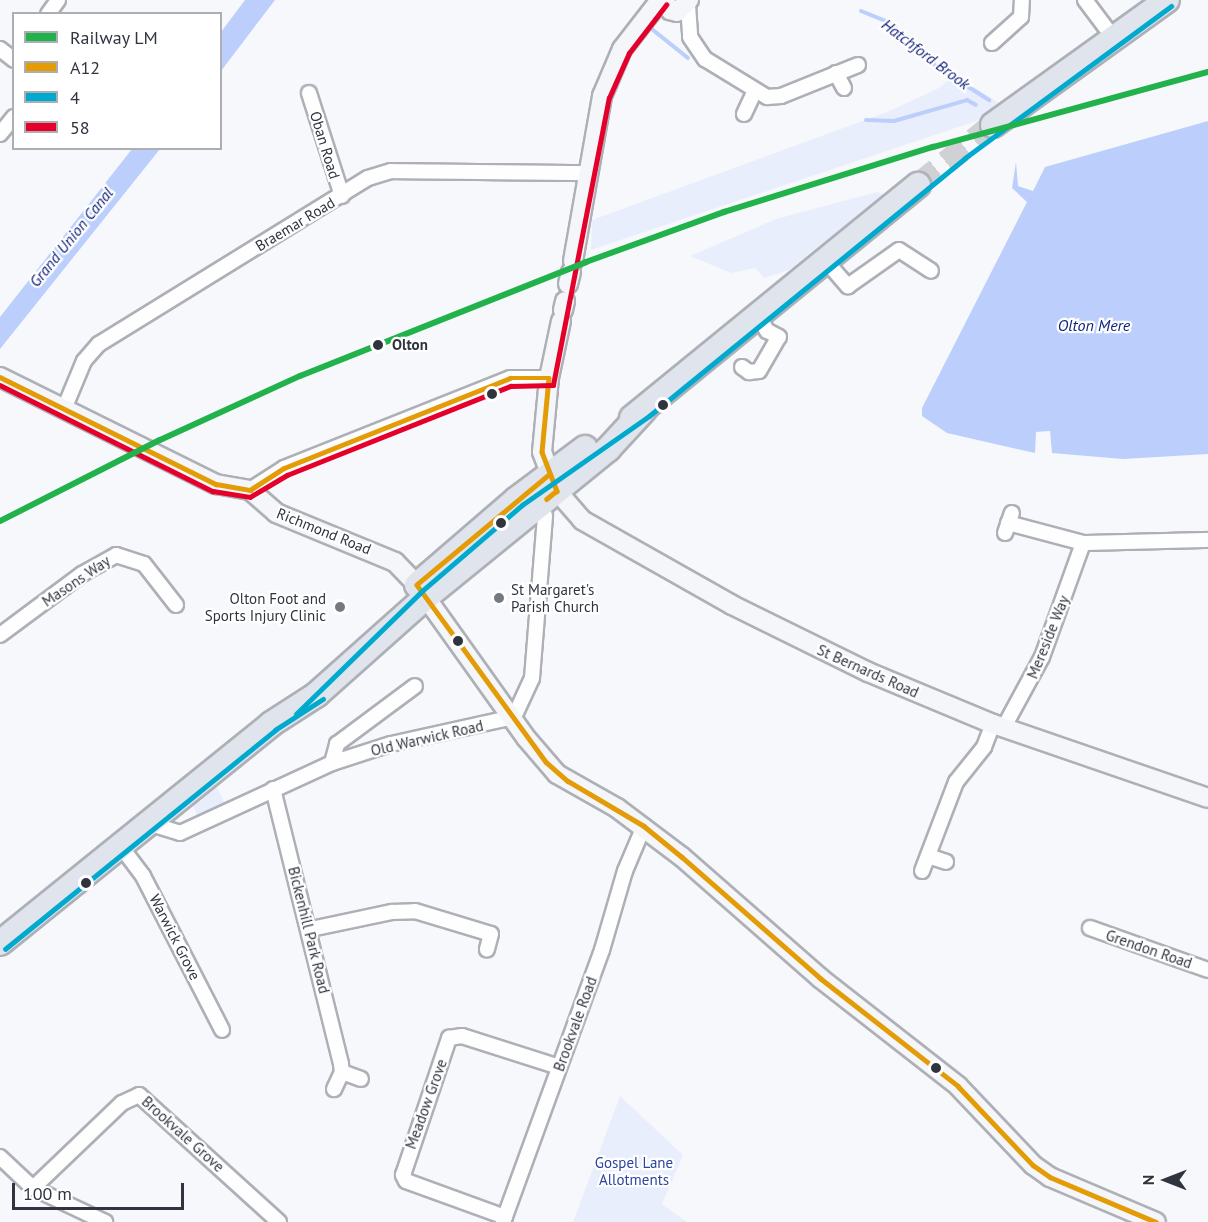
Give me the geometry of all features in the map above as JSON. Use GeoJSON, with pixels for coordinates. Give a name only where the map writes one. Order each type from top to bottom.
{"type":"FeatureCollection","features":[{"type":"Feature","properties":{"kind":"highway"},"geometry":{"type":"LineString","coordinates":[[993,125],[1112,36],[1167,0]]}},
{"type":"Feature","properties":{"kind":"highway"},"geometry":{"type":"LineString","coordinates":[[0,943],[152,824],[291,709],[422,591],[554,482],[608,449],[644,410],[918,185]]}},
{"type":"Feature","properties":{"kind":"street"},"geometry":{"type":"LineString","coordinates":[[992,43],[1021,17],[1022,0]]}},
{"type":"Feature","properties":{"kind":"street"},"geometry":{"type":"LineString","coordinates":[[1085,0],[1112,36]]}},
{"type":"Feature","properties":{"kind":"street"},"geometry":{"type":"LineString","coordinates":[[554,482],[541,440],[549,378],[602,96],[622,49],[646,17],[678,3],[687,28],[705,59],[767,97],[780,96],[858,65]]}},
{"type":"Feature","properties":{"kind":"street"},"geometry":{"type":"LineString","coordinates":[[0,49],[12,58]]}},
{"type":"Feature","properties":{"kind":"street"},"geometry":{"type":"LineString","coordinates":[[836,73],[844,88]]}},
{"type":"Feature","properties":{"kind":"street"},"geometry":{"type":"LineString","coordinates":[[744,114],[756,90]]}},
{"type":"Feature","properties":{"kind":"street","name":"Oban Road"},"geometry":{"type":"LineString","coordinates":[[309,93],[342,196]]}},
{"type":"Feature","properties":{"kind":"street"},"geometry":{"type":"LineString","coordinates":[[0,134],[12,119]]}},
{"type":"Feature","properties":{"kind":"street","name":"Braemar Road"},"geometry":{"type":"LineString","coordinates":[[64,409],[84,361],[99,344],[368,178],[391,171],[586,173]]}},
{"type":"Feature","properties":{"kind":"street"},"geometry":{"type":"LineString","coordinates":[[825,260],[848,286],[899,250],[931,271]]}},
{"type":"Feature","properties":{"kind":"street"},"geometry":{"type":"LineString","coordinates":[[742,367],[749,372],[759,371],[779,337],[767,331],[758,315]]}},
{"type":"Feature","properties":{"kind":"street"},"geometry":{"type":"LineString","coordinates":[[0,377],[216,484],[250,490],[284,468],[510,378],[549,378]]}},
{"type":"Feature","properties":{"kind":"street","name":"St Bernards Road"},"geometry":{"type":"LineString","coordinates":[[554,482],[582,520],[711,594],[859,668],[998,726],[1208,798]]}},
{"type":"Feature","properties":{"kind":"street","name":"Richmond Road"},"geometry":{"type":"LineString","coordinates":[[250,490],[276,513],[394,562],[422,591],[558,774],[644,826],[820,978],[958,1086],[1033,1165],[1050,1177],[1156,1222]]}},
{"type":"Feature","properties":{"kind":"street"},"geometry":{"type":"LineString","coordinates":[[514,717],[532,678],[545,516]]}},
{"type":"Feature","properties":{"kind":"street"},"geometry":{"type":"LineString","coordinates":[[1008,523],[1083,543],[1208,540]]}},
{"type":"Feature","properties":{"kind":"street","name":"Mereside Way"},"geometry":{"type":"LineString","coordinates":[[922,871],[956,782],[984,747],[1042,657],[1083,543]]}},
{"type":"Feature","properties":{"kind":"street","name":"Masons Way"},"geometry":{"type":"LineString","coordinates":[[0,635],[82,574],[116,555],[144,564],[176,605]]}},
{"type":"Feature","properties":{"kind":"street"},"geometry":{"type":"LineString","coordinates":[[332,763],[337,744],[415,686]]}},
{"type":"Feature","properties":{"kind":"street","name":"Old Warwick Road"},"geometry":{"type":"LineString","coordinates":[[152,824],[180,833],[332,763],[392,744],[514,717]]}},
{"type":"Feature","properties":{"kind":"street","name":"Bickenhill Park Road"},"geometry":{"type":"LineString","coordinates":[[273,789],[310,929],[342,1072]]}},
{"type":"Feature","properties":{"kind":"street","name":"Brookvale Road"},"geometry":{"type":"LineString","coordinates":[[504,1219],[602,950],[625,871],[644,826]]}},
{"type":"Feature","properties":{"kind":"street","name":"Warwick Grove"},"geometry":{"type":"LineString","coordinates":[[122,848],[143,876],[222,1030]]}},
{"type":"Feature","properties":{"kind":"street"},"geometry":{"type":"LineString","coordinates":[[928,856],[946,862]]}},
{"type":"Feature","properties":{"kind":"street"},"geometry":{"type":"LineString","coordinates":[[310,929],[392,912],[415,911],[491,934],[487,949]]}},
{"type":"Feature","properties":{"kind":"street","name":"Grendon Road"},"geometry":{"type":"LineString","coordinates":[[1090,928],[1208,970]]}},
{"type":"Feature","properties":{"kind":"street","name":"Meadow Grove"},"geometry":{"type":"LineString","coordinates":[[504,1219],[406,1181],[403,1175],[449,1038],[462,1036],[559,1067]]}},
{"type":"Feature","properties":{"kind":"street"},"geometry":{"type":"LineString","coordinates":[[334,1089],[342,1072],[361,1079]]}},
{"type":"Feature","properties":{"kind":"street","name":"Brookvale Grove"},"geometry":{"type":"LineString","coordinates":[[33,1188],[122,1103],[139,1095],[279,1222]]}},
{"type":"Feature","properties":{"kind":"street"},"geometry":{"type":"LineString","coordinates":[[0,1157],[33,1188],[105,1222]]}},
{"type":"Feature","properties":{"kind":"green space"},"geometry":{"type":"Polygon","coordinates":[[[954,75],[998,102],[982,119],[591,250],[592,220],[887,112],[939,88],[954,75]]]}},
{"type":"Feature","properties":{"kind":"green space"},"geometry":{"type":"Polygon","coordinates":[[[877,192],[884,195],[789,270],[764,278],[755,268],[731,273],[690,256],[776,219],[877,192]]]}},
{"type":"Feature","properties":{"kind":"green space"},"geometry":{"type":"Polygon","coordinates":[[[215,782],[226,806],[198,818],[192,802],[215,782]]]}},
{"type":"Feature","properties":{"kind":"green space","name":"Gospel Lane Allotments"},"geometry":{"type":"Polygon","coordinates":[[[620,1096],[683,1155],[662,1204],[687,1222],[573,1222],[620,1096]]]}},
{"type":"Feature","properties":{"kind":"water"},"geometry":{"type":"Polygon","coordinates":[[[245,0],[275,0],[222,70],[222,31],[245,0]]]}},
{"type":"Feature","properties":{"kind":"water","name":"Olton Mere"},"geometry":{"type":"Polygon","coordinates":[[[1208,121],[1208,454],[1123,459],[1052,453],[1050,431],[1036,432],[1035,453],[947,433],[922,416],[922,408],[1027,202],[1012,188],[1016,162],[1018,186],[1033,191],[1045,167],[1208,121]]]}},
{"type":"Feature","properties":{"kind":"water","name":"Grand Union Canal"},"geometry":{"type":"Polygon","coordinates":[[[131,150],[159,150],[0,349],[0,317],[131,150]]]}},
{"type":"Feature","properties":{"kind":"waterway","name":"Hatchford Brook"},"geometry":{"type":"LineString","coordinates":[[861,11],[890,23],[937,67],[989,100]]}},
{"type":"Feature","properties":{"kind":"waterway","name":"Hatchford Brook"},"geometry":{"type":"LineString","coordinates":[[648,26],[688,58]]}},
{"type":"Feature","properties":{"kind":"waterway"},"geometry":{"type":"LineString","coordinates":[[866,120],[894,121],[967,100],[976,105]]}},
{"type":"Feature","properties":{"kind":"tunnel"},"geometry":{"type":"LineString","coordinates":[[918,185],[993,125]]}},
{"type":"Feature","properties":{"kind":"rail line","name":"LM"},"geometry":{"type":"LineString","coordinates":[[0,521],[160,440],[300,376],[586,262],[724,212],[933,147],[1208,72]]}},
{"type":"Feature","properties":{"kind":"transit line","name":"58"},"geometry":{"type":"LineString","coordinates":[[0,385],[213,491],[250,497],[287,475],[511,386],[553,385],[609,98],[629,53],[666,5]]}},
{"type":"Feature","properties":{"kind":"transit line","name":"4"},"geometry":{"type":"LineString","coordinates":[[296,714],[422,591],[522,505],[649,416],[965,158],[1171,6]]}},
{"type":"Feature","properties":{"kind":"transit line","name":"A12"},"geometry":{"type":"LineString","coordinates":[[0,377],[216,484],[250,490],[284,468],[510,378],[549,378],[542,452],[557,491],[547,499]]}},
{"type":"Feature","properties":{"kind":"transit line","name":"A12"},"geometry":{"type":"LineString","coordinates":[[550,474],[417,585],[546,762],[568,781],[644,826],[682,857],[820,978],[958,1086],[1033,1165],[1050,1177],[1156,1222]]}},
{"type":"Feature","properties":{"kind":"transit line","name":"4"},"geometry":{"type":"LineString","coordinates":[[5,949],[275,730],[323,699]]}},
{"type":"Feature","properties":{"kind":"place","name":"Olton"},"geometry":{"type":"Point","coordinates":[378,345]}},
{"type":"Feature","properties":{"kind":"place","name":"St Margaret's Parish Church"},"geometry":{"type":"Point","coordinates":[499,598]}},
{"type":"Feature","properties":{"kind":"place","name":"Olton Foot and Sports Injury Clinic"},"geometry":{"type":"Point","coordinates":[340,607]}}]}
